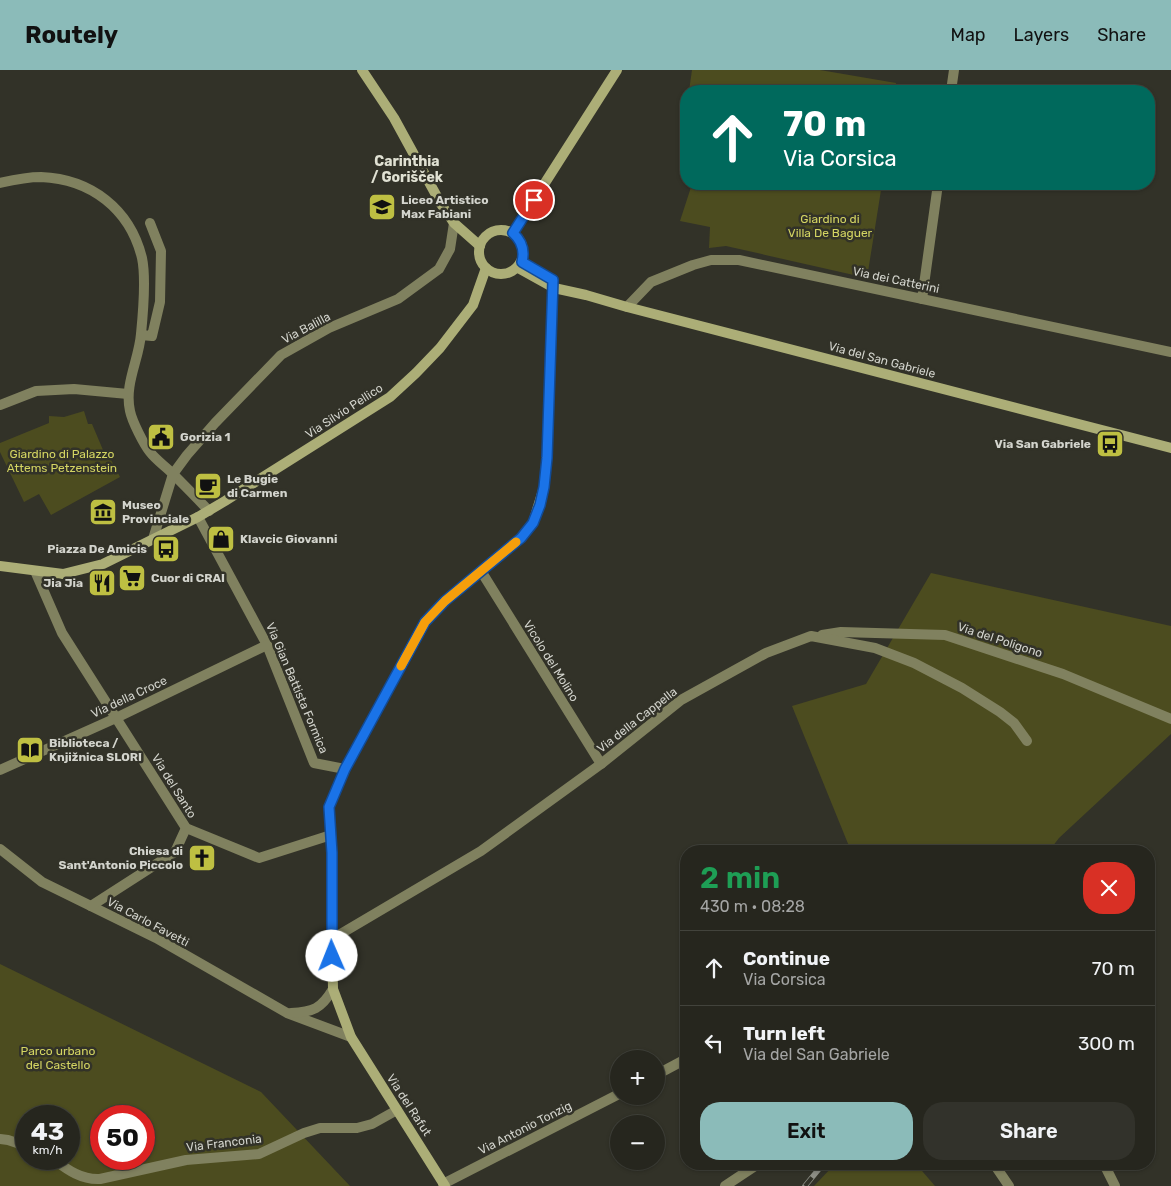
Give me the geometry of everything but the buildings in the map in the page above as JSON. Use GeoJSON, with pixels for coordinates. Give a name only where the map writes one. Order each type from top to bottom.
{"type":"FeatureCollection","features":[{"type":"Feature","properties":{"kind":"main road"},"geometry":{"type":"LineString","coordinates":[[362,70],[394,118],[441,204],[454,222],[480,246]]}},
{"type":"Feature","properties":{"kind":"main road"},"geometry":{"type":"LineString","coordinates":[[513,233],[617,70]]}},
{"type":"Feature","properties":{"kind":"main road"},"geometry":{"type":"LineString","coordinates":[[496,230],[507,230],[513,233],[522,242],[524,255],[520,265],[505,274],[492,272],[486,268],[479,258],[480,246],[485,236],[496,230]]}},
{"type":"Feature","properties":{"kind":"main road","name":"Via del San Gabriele"},"geometry":{"type":"LineString","coordinates":[[520,265],[554,284],[627,307],[1171,448]]}},
{"type":"Feature","properties":{"kind":"main road","name":"Via Silvio Pellico"},"geometry":{"type":"LineString","coordinates":[[198,517],[390,398],[440,348],[473,305],[486,268]]}},
{"type":"Feature","properties":{"kind":"main road"},"geometry":{"type":"LineString","coordinates":[[351,1037],[333,989],[332,853],[329,807],[345,769],[425,622],[445,601],[521,538],[533,523],[544,487],[547,458],[554,284]]}},
{"type":"Feature","properties":{"kind":"main road"},"geometry":{"type":"LineString","coordinates":[[0,566],[63,574],[103,564],[198,517]]}},
{"type":"Feature","properties":{"kind":"main road","name":"Via del Rafut"},"geometry":{"type":"LineString","coordinates":[[351,1037],[444,1185]]}},
{"type":"Feature","properties":{"kind":"street"},"geometry":{"type":"LineString","coordinates":[[952,85],[954,70]]}},
{"type":"Feature","properties":{"kind":"street"},"geometry":{"type":"LineString","coordinates":[[0,182],[40,177],[79,184],[97,193],[126,220],[135,236],[142,260],[141,335],[128,394],[131,413],[149,451],[209,511]]}},
{"type":"Feature","properties":{"kind":"street"},"geometry":{"type":"LineString","coordinates":[[922,299],[937,190]]}},
{"type":"Feature","properties":{"kind":"street","name":"Via Balilla"},"geometry":{"type":"LineString","coordinates":[[173,474],[215,423],[281,355],[329,328],[398,299],[439,269],[450,249],[454,222]]}},
{"type":"Feature","properties":{"kind":"street"},"geometry":{"type":"LineString","coordinates":[[141,335],[152,336],[160,302],[161,251],[150,223]]}},
{"type":"Feature","properties":{"kind":"street","name":"Via dei Catterini"},"geometry":{"type":"LineString","coordinates":[[627,307],[651,282],[693,265],[711,260],[739,260],[1171,352]]}},
{"type":"Feature","properties":{"kind":"street"},"geometry":{"type":"LineString","coordinates":[[0,406],[36,391],[74,389],[128,394]]}},
{"type":"Feature","properties":{"kind":"street"},"geometry":{"type":"LineString","coordinates":[[153,539],[173,474]]}},
{"type":"Feature","properties":{"kind":"street","name":"Via Gian Battista Formica"},"geometry":{"type":"LineString","coordinates":[[198,517],[267,644],[314,763],[345,769]]}},
{"type":"Feature","properties":{"kind":"street","name":"Via del Santo"},"geometry":{"type":"LineString","coordinates":[[35,571],[62,633],[186,828],[259,858],[331,835]]}},
{"type":"Feature","properties":{"kind":"street","name":"Vicolo del Molino"},"geometry":{"type":"LineString","coordinates":[[480,571],[601,764]]}},
{"type":"Feature","properties":{"kind":"street","name":"Via del Poligono"},"geometry":{"type":"LineString","coordinates":[[811,636],[841,632],[945,635],[1063,674],[1171,719]]}},
{"type":"Feature","properties":{"kind":"street"},"geometry":{"type":"LineString","coordinates":[[811,636],[875,648],[914,663],[962,688],[1000,712],[1014,723],[1027,742]]}},
{"type":"Feature","properties":{"kind":"street","name":"Via della Cappella"},"geometry":{"type":"LineString","coordinates":[[332,939],[481,851],[601,764],[681,700],[766,652],[811,636]]}},
{"type":"Feature","properties":{"kind":"street","name":"Via della Croce"},"geometry":{"type":"LineString","coordinates":[[0,770],[116,718],[267,644]]}},
{"type":"Feature","properties":{"kind":"street"},"geometry":{"type":"LineString","coordinates":[[91,906],[175,852],[186,828]]}},
{"type":"Feature","properties":{"kind":"street","name":"Via Carlo Favetti"},"geometry":{"type":"LineString","coordinates":[[0,849],[42,882],[156,938],[287,1013],[351,1037]]}},
{"type":"Feature","properties":{"kind":"street"},"geometry":{"type":"LineString","coordinates":[[287,1013],[304,1012],[319,1008],[333,989]]}},
{"type":"Feature","properties":{"kind":"street"},"geometry":{"type":"LineString","coordinates":[[665,1070],[680,1062]]}},
{"type":"Feature","properties":{"kind":"street","name":"Via Antonio Tonzig"},"geometry":{"type":"LineString","coordinates":[[444,1185],[610,1099]]}},
{"type":"Feature","properties":{"kind":"street","name":"Via Franconia"},"geometry":{"type":"LineString","coordinates":[[68,1170],[74,1174],[91,1179],[100,1179],[186,1160],[259,1154],[304,1133],[320,1128],[357,1128],[372,1124],[397,1110]]}},
{"type":"Feature","properties":{"kind":"street"},"geometry":{"type":"LineString","coordinates":[[0,1139],[15,1142]]}},
{"type":"Feature","properties":{"kind":"street"},"geometry":{"type":"LineString","coordinates":[[725,1186],[749,1170]]}},
{"type":"Feature","properties":{"kind":"street"},"geometry":{"type":"LineString","coordinates":[[998,1170],[1009,1186]]}},
{"type":"Feature","properties":{"kind":"street"},"geometry":{"type":"LineString","coordinates":[[1107,1170],[1115,1186]]}},
{"type":"Feature","properties":{"kind":"green space"},"geometry":{"type":"Polygon","coordinates":[[[692,70],[820,70],[896,83],[896,85],[690,85],[692,70]]]}},
{"type":"Feature","properties":{"kind":"green space","name":"Giardino di Villa De Baguer"},"geometry":{"type":"Polygon","coordinates":[[[690,190],[881,190],[867,278],[726,246],[709,248],[710,227],[680,221],[690,190]]]}},
{"type":"Feature","properties":{"kind":"green space","name":"Giardino di Palazzo Attems Petzenstein"},"geometry":{"type":"Polygon","coordinates":[[[84,411],[88,424],[92,424],[106,457],[109,456],[120,477],[51,515],[39,494],[24,502],[0,452],[0,443],[49,423],[49,416],[64,417],[84,411]]]}},
{"type":"Feature","properties":{"kind":"green space"},"geometry":{"type":"Polygon","coordinates":[[[931,573],[1171,626],[1171,734],[1054,845],[849,845],[792,706],[866,684],[931,573]]]}},
{"type":"Feature","properties":{"kind":"green space","name":"Parco urbano del Castello"},"geometry":{"type":"Polygon","coordinates":[[[0,964],[261,1092],[350,1186],[0,1186],[0,964]]]}},
{"type":"Feature","properties":{"kind":"green space"},"geometry":{"type":"Polygon","coordinates":[[[829,1170],[921,1170],[935,1186],[814,1186],[829,1170]]]}},
{"type":"Feature","properties":{"kind":"railway"},"geometry":{"type":"LineString","coordinates":[[805,1186],[818,1170]]}},
{"type":"Feature","properties":{"kind":"slow traffic"},"geometry":{"type":"LineString","coordinates":[[401,666],[425,622],[445,601],[516,542]]}},
{"type":"Feature","properties":{"kind":"place","name":"Liceo Artistico Max Fabiani"},"geometry":{"type":"Point","coordinates":[382,207]}},
{"type":"Feature","properties":{"kind":"place","name":"Gorizia 1"},"geometry":{"type":"Point","coordinates":[161,437]}},
{"type":"Feature","properties":{"kind":"place","name":"Via San Gabriele"},"geometry":{"type":"Point","coordinates":[1110,444]}},
{"type":"Feature","properties":{"kind":"place","name":"Le Bugie di Carmen"},"geometry":{"type":"Point","coordinates":[208,486]}},
{"type":"Feature","properties":{"kind":"place","name":"Museo Provinciale"},"geometry":{"type":"Point","coordinates":[103,512]}},
{"type":"Feature","properties":{"kind":"place","name":"Klavcic Giovanni"},"geometry":{"type":"Point","coordinates":[221,539]}},
{"type":"Feature","properties":{"kind":"place","name":"Piazza De Amicis"},"geometry":{"type":"Point","coordinates":[166,549]}},
{"type":"Feature","properties":{"kind":"place","name":"Cuor di CRAI"},"geometry":{"type":"Point","coordinates":[132,578]}},
{"type":"Feature","properties":{"kind":"place","name":"Jia Jia"},"geometry":{"type":"Point","coordinates":[102,583]}},
{"type":"Feature","properties":{"kind":"place","name":"Biblioteca / Knjižnica SLORI"},"geometry":{"type":"Point","coordinates":[30,750]}},
{"type":"Feature","properties":{"kind":"place","name":"Chiesa di Sant'Antonio Piccolo"},"geometry":{"type":"Point","coordinates":[202,858]}},
{"type":"Feature","properties":{"kind":"district","name":"Carinthia / Gorišček"},"geometry":{"type":"Point","coordinates":[407,169]}},
{"type":"Feature","properties":{"kind":"route"},"geometry":{"type":"LineString","coordinates":[[332,956],[332,853],[329,807],[345,769],[425,622],[445,601],[521,538],[533,523],[540,505],[547,458],[554,288],[553,280],[522,262],[524,255],[522,242],[513,233],[534,200]]}}]}
